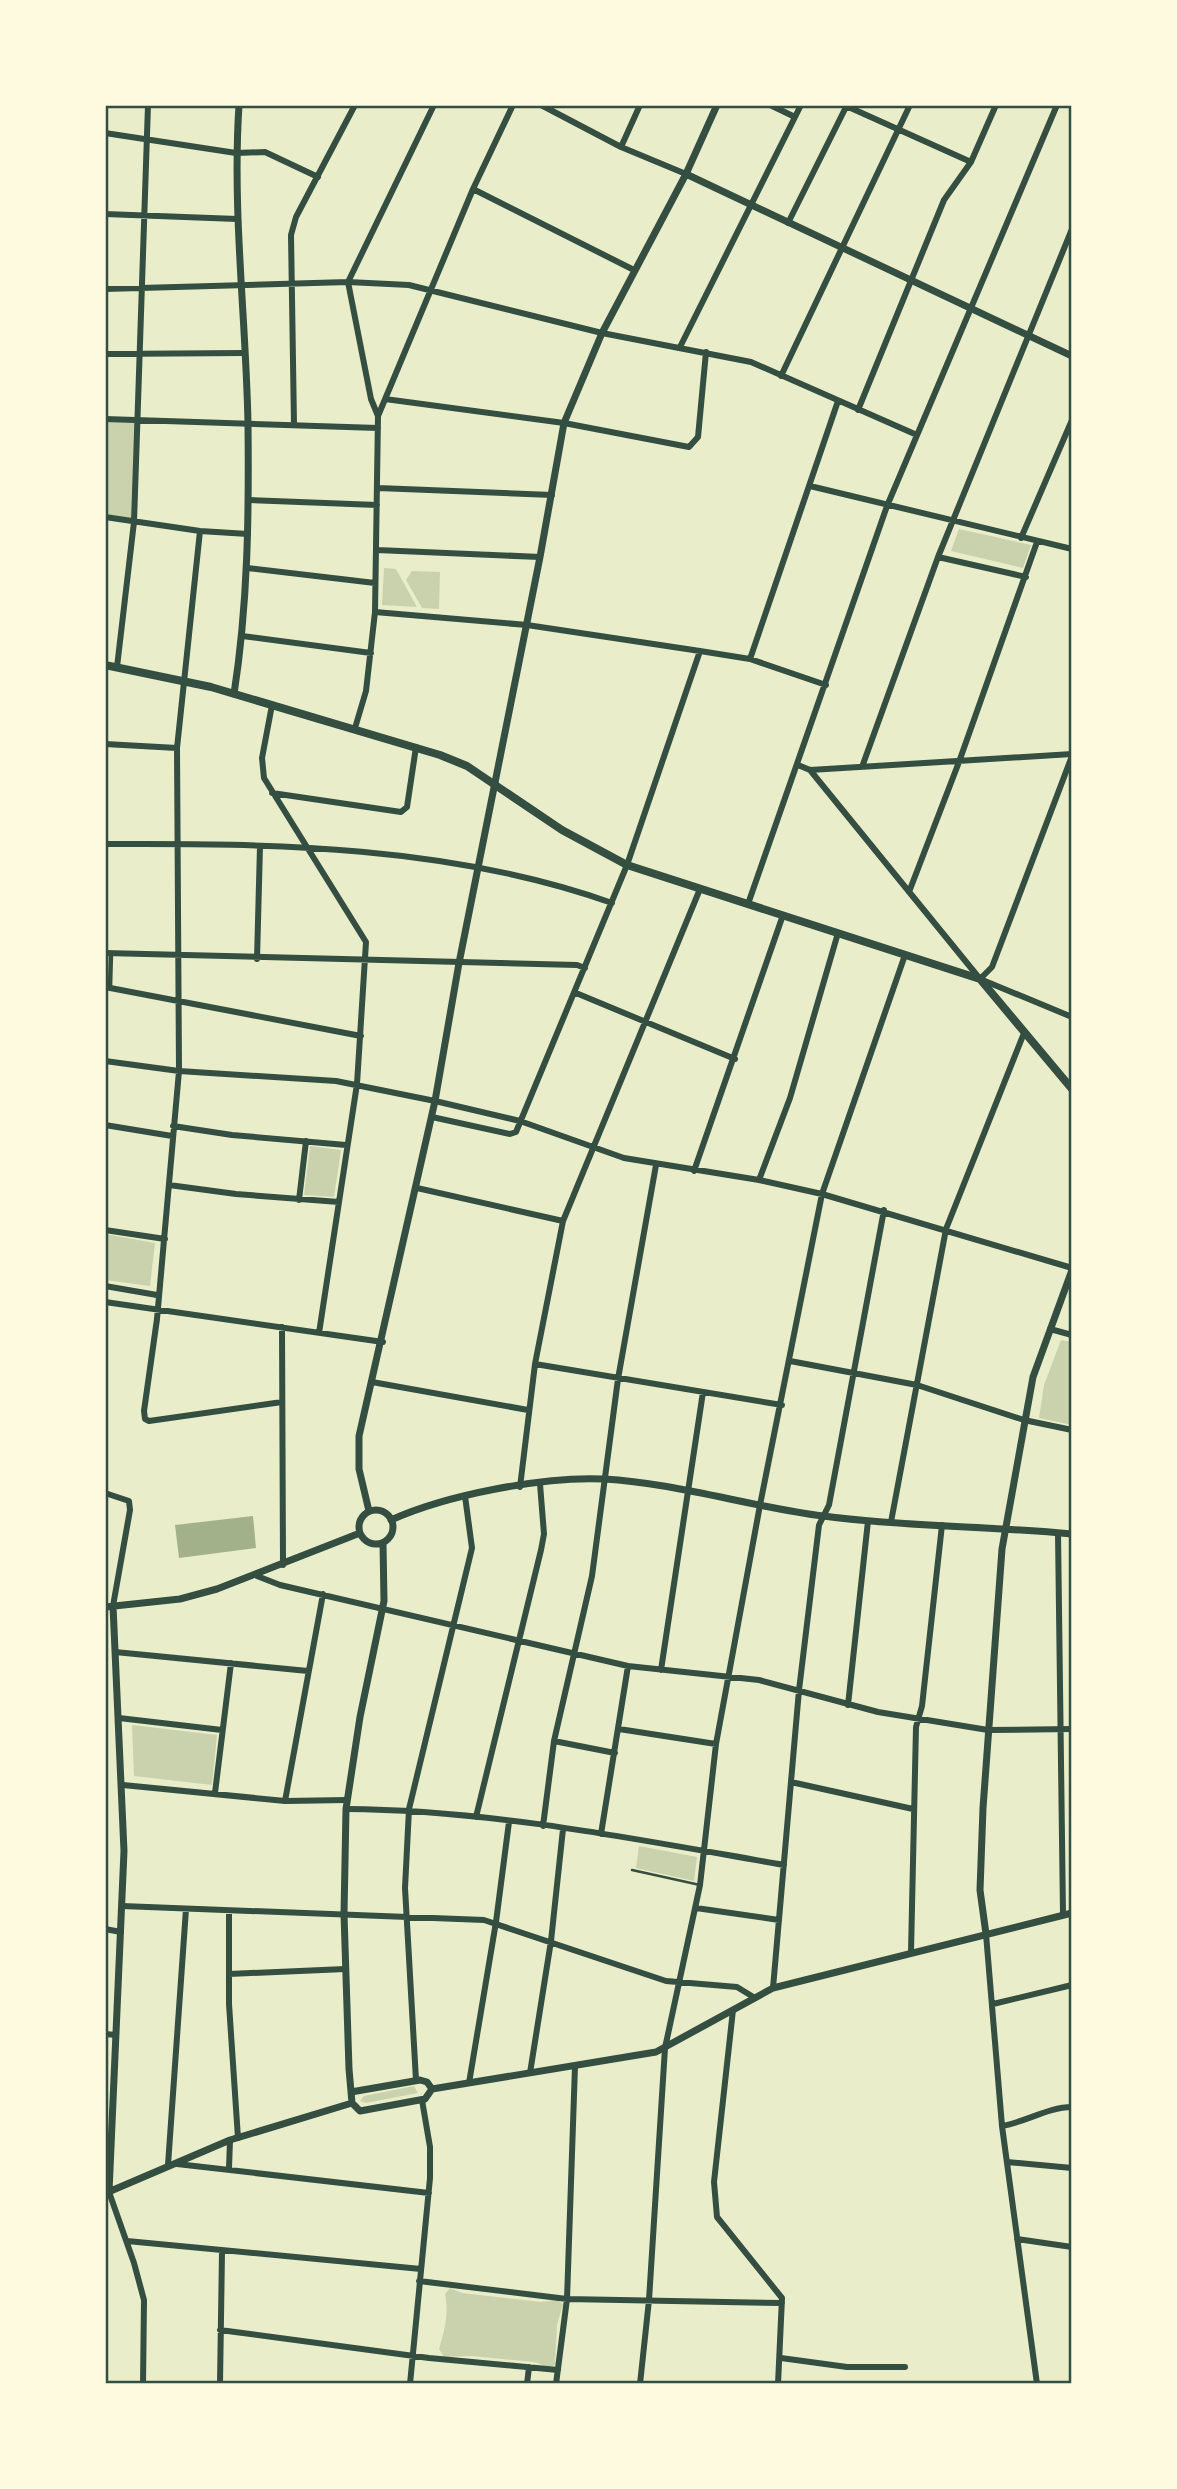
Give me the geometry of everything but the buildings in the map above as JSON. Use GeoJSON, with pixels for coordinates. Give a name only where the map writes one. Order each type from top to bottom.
{"type":"FeatureCollection","features":[{"type":"Feature","properties":{"kind":"main road"},"geometry":{"type":"LineString","coordinates":[[105,665],[234,694],[416,747],[467,766],[587,846],[627,865],[980,979],[1072,1089]]}},
{"type":"Feature","properties":{"kind":"street"},"geometry":{"type":"LineString","coordinates":[[117,667],[134,522],[148,105]]}},
{"type":"Feature","properties":{"kind":"street"},"geometry":{"type":"LineString","coordinates":[[234,694],[242,636],[248,534],[248,422],[237,219],[236,153],[239,105]]}},
{"type":"Feature","properties":{"kind":"street"},"geometry":{"type":"LineString","coordinates":[[294,424],[291,284],[293,227],[355,105]]}},
{"type":"Feature","properties":{"kind":"street"},"geometry":{"type":"LineString","coordinates":[[355,728],[366,691],[372,653],[377,550],[378,416],[371,399],[348,282],[434,105]]}},
{"type":"Feature","properties":{"kind":"street"},"geometry":{"type":"LineString","coordinates":[[378,416],[432,292],[472,189],[513,105]]}},
{"type":"Feature","properties":{"kind":"street"},"geometry":{"type":"LineString","coordinates":[[541,105],[621,146],[1072,356]]}},
{"type":"Feature","properties":{"kind":"street"},"geometry":{"type":"LineString","coordinates":[[621,146],[640,105]]}},
{"type":"Feature","properties":{"kind":"street"},"geometry":{"type":"LineString","coordinates":[[369,1511],[359,1469],[358,1448],[432,1118],[459,963],[527,625],[564,423],[602,332],[685,174],[717,105]]}},
{"type":"Feature","properties":{"kind":"street"},"geometry":{"type":"LineString","coordinates":[[770,105],[795,117]]}},
{"type":"Feature","properties":{"kind":"street"},"geometry":{"type":"LineString","coordinates":[[680,347],[801,105]]}},
{"type":"Feature","properties":{"kind":"street"},"geometry":{"type":"LineString","coordinates":[[788,223],[846,105],[971,162]]}},
{"type":"Feature","properties":{"kind":"street"},"geometry":{"type":"LineString","coordinates":[[781,376],[844,249],[910,105]]}},
{"type":"Feature","properties":{"kind":"street"},"geometry":{"type":"LineString","coordinates":[[858,410],[944,200],[971,162],[996,105]]}},
{"type":"Feature","properties":{"kind":"street"},"geometry":{"type":"LineString","coordinates":[[748,904],[887,506],[1057,105]]}},
{"type":"Feature","properties":{"kind":"street"},"geometry":{"type":"LineString","coordinates":[[105,133],[147,142],[236,153],[265,152],[318,177]]}},
{"type":"Feature","properties":{"kind":"street"},"geometry":{"type":"LineString","coordinates":[[472,189],[634,270]]}},
{"type":"Feature","properties":{"kind":"street"},"geometry":{"type":"LineString","coordinates":[[105,214],[237,219]]}},
{"type":"Feature","properties":{"kind":"street"},"geometry":{"type":"LineString","coordinates":[[862,767],[937,557],[1072,229]]}},
{"type":"Feature","properties":{"kind":"street"},"geometry":{"type":"LineString","coordinates":[[105,289],[387,282],[602,332],[751,362],[917,435]]}},
{"type":"Feature","properties":{"kind":"street"},"geometry":{"type":"LineString","coordinates":[[385,399],[564,423],[689,447],[696,443],[706,352]]}},
{"type":"Feature","properties":{"kind":"street"},"geometry":{"type":"LineString","coordinates":[[105,354],[244,353]]}},
{"type":"Feature","properties":{"kind":"street"},"geometry":{"type":"LineString","coordinates":[[750,659],[838,401]]}},
{"type":"Feature","properties":{"kind":"street"},"geometry":{"type":"LineString","coordinates":[[105,419],[378,428]]}},
{"type":"Feature","properties":{"kind":"street"},"geometry":{"type":"LineString","coordinates":[[1021,538],[1072,421]]}},
{"type":"Feature","properties":{"kind":"street"},"geometry":{"type":"LineString","coordinates":[[810,486],[1072,549]]}},
{"type":"Feature","properties":{"kind":"street"},"geometry":{"type":"LineString","coordinates":[[378,488],[552,495]]}},
{"type":"Feature","properties":{"kind":"street"},"geometry":{"type":"LineString","coordinates":[[248,500],[377,505]]}},
{"type":"Feature","properties":{"kind":"street"},"geometry":{"type":"LineString","coordinates":[[105,517],[200,531],[248,534]]}},
{"type":"Feature","properties":{"kind":"street"},"geometry":{"type":"LineString","coordinates":[[200,531],[177,748],[175,844],[179,1071],[165,1240],[145,1419],[149,1421],[282,1402]]}},
{"type":"Feature","properties":{"kind":"street"},"geometry":{"type":"LineString","coordinates":[[909,892],[959,762],[1037,541]]}},
{"type":"Feature","properties":{"kind":"street"},"geometry":{"type":"LineString","coordinates":[[377,550],[540,558]]}},
{"type":"Feature","properties":{"kind":"street"},"geometry":{"type":"LineString","coordinates":[[937,557],[1026,577]]}},
{"type":"Feature","properties":{"kind":"street"},"geometry":{"type":"LineString","coordinates":[[247,569],[375,583]]}},
{"type":"Feature","properties":{"kind":"street"},"geometry":{"type":"LineString","coordinates":[[375,612],[527,625],[750,659],[826,685]]}},
{"type":"Feature","properties":{"kind":"street"},"geometry":{"type":"LineString","coordinates":[[242,636],[372,653]]}},
{"type":"Feature","properties":{"kind":"street"},"geometry":{"type":"LineString","coordinates":[[432,1118],[510,1134],[516,1132],[627,865],[700,651]]}},
{"type":"Feature","properties":{"kind":"street"},"geometry":{"type":"LineString","coordinates":[[272,705],[262,768],[272,793],[366,942],[357,1084],[319,1332]]}},
{"type":"Feature","properties":{"kind":"street"},"geometry":{"type":"LineString","coordinates":[[105,744],[177,748]]}},
{"type":"Feature","properties":{"kind":"street"},"geometry":{"type":"LineString","coordinates":[[272,793],[403,812],[407,807],[416,747]]}},
{"type":"Feature","properties":{"kind":"street"},"geometry":{"type":"LineString","coordinates":[[798,765],[810,769],[1072,755],[992,967],[980,979]]}},
{"type":"Feature","properties":{"kind":"street"},"geometry":{"type":"LineString","coordinates":[[810,769],[980,979],[1072,1017]]}},
{"type":"Feature","properties":{"kind":"street"},"geometry":{"type":"LineString","coordinates":[[105,844],[308,847],[411,858],[556,883],[612,903]]}},
{"type":"Feature","properties":{"kind":"street"},"geometry":{"type":"LineString","coordinates":[[257,959],[260,846]]}},
{"type":"Feature","properties":{"kind":"street"},"geometry":{"type":"LineString","coordinates":[[520,1487],[535,1364],[563,1220],[642,1023],[700,889]]}},
{"type":"Feature","properties":{"kind":"street"},"geometry":{"type":"LineString","coordinates":[[694,1171],[783,915]]}},
{"type":"Feature","properties":{"kind":"street"},"geometry":{"type":"LineString","coordinates":[[759,1180],[790,1098],[838,933]]}},
{"type":"Feature","properties":{"kind":"street"},"geometry":{"type":"LineString","coordinates":[[361,1036],[107,988],[108,953],[257,959],[577,965],[585,968]]}},
{"type":"Feature","properties":{"kind":"street"},"geometry":{"type":"LineString","coordinates":[[640,2384],[649,2300],[665,2048],[700,1885],[716,1744],[728,1678],[822,1194],[905,955]]}},
{"type":"Feature","properties":{"kind":"street"},"geometry":{"type":"LineString","coordinates":[[576,993],[642,1023],[735,1059]]}},
{"type":"Feature","properties":{"kind":"street"},"geometry":{"type":"LineString","coordinates":[[891,1522],[946,1229],[1024,1032]]}},
{"type":"Feature","properties":{"kind":"street"},"geometry":{"type":"LineString","coordinates":[[105,1061],[179,1071],[357,1084],[520,1121],[592,1147],[656,1165],[759,1180],[884,1210],[1072,1269],[1033,1377],[1005,1528],[988,1730],[980,1890],[993,2004],[1002,2126],[1037,2384]]}},
{"type":"Feature","properties":{"kind":"street"},"geometry":{"type":"LineString","coordinates":[[105,1125],[172,1136]]}},
{"type":"Feature","properties":{"kind":"street"},"geometry":{"type":"LineString","coordinates":[[173,1126],[232,1135],[346,1145]]}},
{"type":"Feature","properties":{"kind":"street"},"geometry":{"type":"LineString","coordinates":[[299,1200],[306,1141]]}},
{"type":"Feature","properties":{"kind":"street"},"geometry":{"type":"LineString","coordinates":[[543,1826],[554,1741],[592,1576],[618,1379],[656,1165]]}},
{"type":"Feature","properties":{"kind":"street"},"geometry":{"type":"LineString","coordinates":[[169,1185],[339,1202]]}},
{"type":"Feature","properties":{"kind":"street"},"geometry":{"type":"LineString","coordinates":[[417,1188],[563,1220]]}},
{"type":"Feature","properties":{"kind":"street"},"geometry":{"type":"LineString","coordinates":[[773,1988],[799,1689],[819,1525],[829,1505],[884,1210]]}},
{"type":"Feature","properties":{"kind":"street"},"geometry":{"type":"LineString","coordinates":[[105,1230],[165,1240]]}},
{"type":"Feature","properties":{"kind":"street"},"geometry":{"type":"LineString","coordinates":[[105,1286],[158,1294]]}},
{"type":"Feature","properties":{"kind":"street"},"geometry":{"type":"LineString","coordinates":[[105,1302],[383,1342]]}},
{"type":"Feature","properties":{"kind":"street"},"geometry":{"type":"LineString","coordinates":[[282,1327],[283,1565]]}},
{"type":"Feature","properties":{"kind":"street"},"geometry":{"type":"LineString","coordinates":[[1050,1329],[1072,1335]]}},
{"type":"Feature","properties":{"kind":"street"},"geometry":{"type":"LineString","coordinates":[[790,1360],[917,1385],[1024,1420],[1072,1430]]}},
{"type":"Feature","properties":{"kind":"street"},"geometry":{"type":"LineString","coordinates":[[535,1364],[782,1405]]}},
{"type":"Feature","properties":{"kind":"street"},"geometry":{"type":"LineString","coordinates":[[372,1382],[528,1410]]}},
{"type":"Feature","properties":{"kind":"street"},"geometry":{"type":"LineString","coordinates":[[661,1670],[704,1392]]}},
{"type":"Feature","properties":{"kind":"street"},"geometry":{"type":"LineString","coordinates":[[391,1520],[429,1505],[465,1496],[540,1484],[605,1479],[823,1516],[1072,1534]]}},
{"type":"Feature","properties":{"kind":"street"},"geometry":{"type":"LineString","coordinates":[[476,1817],[544,1534],[540,1484]]}},
{"type":"Feature","properties":{"kind":"street"},"geometry":{"type":"LineString","coordinates":[[105,1493],[128,1501],[129,1522],[109,1606],[116,1652],[123,1785],[121,1932],[107,2193],[127,2241],[144,2300],[143,2384]]}},
{"type":"Feature","properties":{"kind":"street"},"geometry":{"type":"LineString","coordinates":[[416,2080],[405,1874],[409,1810],[472,1548],[465,1496]]}},
{"type":"Feature","properties":{"kind":"street"},"geometry":{"type":"LineString","coordinates":[[369,1511],[384,1512],[391,1520],[393,1531],[383,1543],[385,1587],[382,1609],[346,1809],[345,1969],[352,2103],[356,2110],[364,2111],[422,2100],[429,2096],[432,2089]]}},
{"type":"Feature","properties":{"kind":"street"},"geometry":{"type":"LineString","coordinates":[[369,1511],[359,1523],[359,1533],[366,1542],[383,1543]]}},
{"type":"Feature","properties":{"kind":"street"},"geometry":{"type":"LineString","coordinates":[[848,1705],[868,1521]]}},
{"type":"Feature","properties":{"kind":"street"},"geometry":{"type":"LineString","coordinates":[[911,1952],[919,1717],[942,1525]]}},
{"type":"Feature","properties":{"kind":"street"},"geometry":{"type":"LineString","coordinates":[[109,1606],[180,1599],[257,1576],[359,1533]]}},
{"type":"Feature","properties":{"kind":"street"},"geometry":{"type":"LineString","coordinates":[[1058,1533],[1063,1915]]}},
{"type":"Feature","properties":{"kind":"street"},"geometry":{"type":"LineString","coordinates":[[257,1576],[280,1585],[628,1666],[759,1680],[799,1689],[848,1705],[988,1730],[1072,1729]]}},
{"type":"Feature","properties":{"kind":"street"},"geometry":{"type":"LineString","coordinates":[[285,1801],[323,1594]]}},
{"type":"Feature","properties":{"kind":"street"},"geometry":{"type":"LineString","coordinates":[[116,1652],[308,1671]]}},
{"type":"Feature","properties":{"kind":"street"},"geometry":{"type":"LineString","coordinates":[[215,1793],[231,1663]]}},
{"type":"Feature","properties":{"kind":"street"},"geometry":{"type":"LineString","coordinates":[[601,1834],[628,1666]]}},
{"type":"Feature","properties":{"kind":"street"},"geometry":{"type":"LineString","coordinates":[[119,1718],[222,1730]]}},
{"type":"Feature","properties":{"kind":"street"},"geometry":{"type":"LineString","coordinates":[[619,1729],[716,1744]]}},
{"type":"Feature","properties":{"kind":"street"},"geometry":{"type":"LineString","coordinates":[[554,1741],[615,1753]]}},
{"type":"Feature","properties":{"kind":"street"},"geometry":{"type":"LineString","coordinates":[[791,1782],[914,1809]]}},
{"type":"Feature","properties":{"kind":"street"},"geometry":{"type":"LineString","coordinates":[[123,1785],[285,1801],[347,1800]]}},
{"type":"Feature","properties":{"kind":"street"},"geometry":{"type":"LineString","coordinates":[[346,1809],[409,1810],[476,1817],[601,1834],[784,1866]]}},
{"type":"Feature","properties":{"kind":"street"},"geometry":{"type":"LineString","coordinates":[[469,2083],[496,1922],[509,1822]]}},
{"type":"Feature","properties":{"kind":"street"},"geometry":{"type":"LineString","coordinates":[[530,2073],[551,1941],[563,1829]]}},
{"type":"Feature","properties":{"kind":"street"},"geometry":{"type":"LineString","coordinates":[[122,1906],[496,1922],[679,1984],[737,1987],[755,1998]]}},
{"type":"Feature","properties":{"kind":"street"},"geometry":{"type":"LineString","coordinates":[[696,1908],[779,1920]]}},
{"type":"Feature","properties":{"kind":"street"},"geometry":{"type":"LineString","coordinates":[[171,2164],[186,1909]]}},
{"type":"Feature","properties":{"kind":"street"},"geometry":{"type":"LineString","coordinates":[[229,1910],[234,2139],[229,2168]]}},
{"type":"Feature","properties":{"kind":"street"},"geometry":{"type":"LineString","coordinates":[[432,2089],[575,2066],[665,2048],[773,1988],[1072,1913]]}},
{"type":"Feature","properties":{"kind":"street"},"geometry":{"type":"LineString","coordinates":[[105,1929],[121,1932]]}},
{"type":"Feature","properties":{"kind":"street"},"geometry":{"type":"LineString","coordinates":[[229,1974],[345,1969]]}},
{"type":"Feature","properties":{"kind":"street"},"geometry":{"type":"LineString","coordinates":[[993,2004],[1072,1985]]}},
{"type":"Feature","properties":{"kind":"street"},"geometry":{"type":"LineString","coordinates":[[733,2010],[714,2182],[717,2217],[782,2298],[778,2384]]}},
{"type":"Feature","properties":{"kind":"street"},"geometry":{"type":"LineString","coordinates":[[105,2034],[116,2035]]}},
{"type":"Feature","properties":{"kind":"street"},"geometry":{"type":"LineString","coordinates":[[556,2384],[567,2299],[575,2066]]}},
{"type":"Feature","properties":{"kind":"street"},"geometry":{"type":"LineString","coordinates":[[351,2092],[416,2080],[427,2082],[432,2089]]}},
{"type":"Feature","properties":{"kind":"street"},"geometry":{"type":"LineString","coordinates":[[410,2384],[429,2193],[430,2147],[422,2100]]}},
{"type":"Feature","properties":{"kind":"street"},"geometry":{"type":"LineString","coordinates":[[107,2193],[234,2139],[352,2103]]}},
{"type":"Feature","properties":{"kind":"street"},"geometry":{"type":"LineString","coordinates":[[1002,2126],[1029,2120],[1062,2107],[1072,2107]]}},
{"type":"Feature","properties":{"kind":"street"},"geometry":{"type":"LineString","coordinates":[[1007,2162],[1072,2168]]}},
{"type":"Feature","properties":{"kind":"street"},"geometry":{"type":"LineString","coordinates":[[171,2164],[229,2168],[429,2193]]}},
{"type":"Feature","properties":{"kind":"street"},"geometry":{"type":"LineString","coordinates":[[1017,2239],[1072,2247]]}},
{"type":"Feature","properties":{"kind":"street"},"geometry":{"type":"LineString","coordinates":[[127,2241],[421,2269]]}},
{"type":"Feature","properties":{"kind":"street"},"geometry":{"type":"LineString","coordinates":[[220,2384],[222,2252]]}},
{"type":"Feature","properties":{"kind":"street"},"geometry":{"type":"LineString","coordinates":[[419,2281],[567,2299],[782,2303]]}},
{"type":"Feature","properties":{"kind":"street"},"geometry":{"type":"LineString","coordinates":[[220,2330],[412,2356],[558,2370]]}},
{"type":"Feature","properties":{"kind":"street"},"geometry":{"type":"LineString","coordinates":[[781,2358],[846,2367],[905,2367]]}},
{"type":"Feature","properties":{"kind":"street"},"geometry":{"type":"LineString","coordinates":[[527,2384],[529,2367]]}},
{"type":"Feature","properties":{"kind":"lane"},"geometry":{"type":"LineString","coordinates":[[632,1870],[700,1885]]}},
{"type":"Feature","properties":{"kind":"shaded area"},"geometry":{"type":"Polygon","coordinates":[[[105,419],[139,420],[134,522],[105,517],[105,419]]]}},
{"type":"Feature","properties":{"kind":"shaded area"},"geometry":{"type":"Polygon","coordinates":[[[959,529],[1031,545],[1023,568],[951,551],[959,529]]]}},
{"type":"Feature","properties":{"kind":"shaded area"},"geometry":{"type":"Polygon","coordinates":[[[384,568],[396,569],[417,607],[382,605],[384,568]]]}},
{"type":"Feature","properties":{"kind":"shaded area"},"geometry":{"type":"Polygon","coordinates":[[[412,571],[440,572],[439,609],[422,608],[406,580],[412,571]]]}},
{"type":"Feature","properties":{"kind":"shaded area"},"geometry":{"type":"Polygon","coordinates":[[[310,1146],[341,1150],[334,1197],[304,1195],[310,1146]]]}},
{"type":"Feature","properties":{"kind":"shaded area"},"geometry":{"type":"Polygon","coordinates":[[[105,1234],[155,1243],[150,1286],[105,1280],[105,1234]]]}},
{"type":"Feature","properties":{"kind":"shaded area"},"geometry":{"type":"Polygon","coordinates":[[[1061,1340],[1072,1342],[1072,1425],[1039,1418],[1044,1385],[1061,1340]]]}},
{"type":"Feature","properties":{"kind":"shaded area"},"geometry":{"type":"Polygon","coordinates":[[[253,1516],[256,1548],[179,1558],[175,1525],[253,1516]]]}},
{"type":"Feature","properties":{"kind":"shaded area"},"geometry":{"type":"Polygon","coordinates":[[[132,1725],[217,1735],[212,1785],[134,1776],[132,1725]]]}},
{"type":"Feature","properties":{"kind":"shaded area"},"geometry":{"type":"Polygon","coordinates":[[[639,1846],[697,1857],[694,1881],[636,1868],[639,1846]]]}},
{"type":"Feature","properties":{"kind":"shaded area"},"geometry":{"type":"Polygon","coordinates":[[[414,2086],[418,2093],[366,2103],[360,2101],[364,2096],[414,2086]]]}},
{"type":"Feature","properties":{"kind":"shaded area"},"geometry":{"type":"Polygon","coordinates":[[[450,2288],[462,2293],[541,2302],[557,2300],[563,2304],[557,2325],[555,2365],[549,2367],[534,2362],[471,2356],[444,2357],[439,2349],[446,2321],[445,2294],[450,2288]]]}}]}
